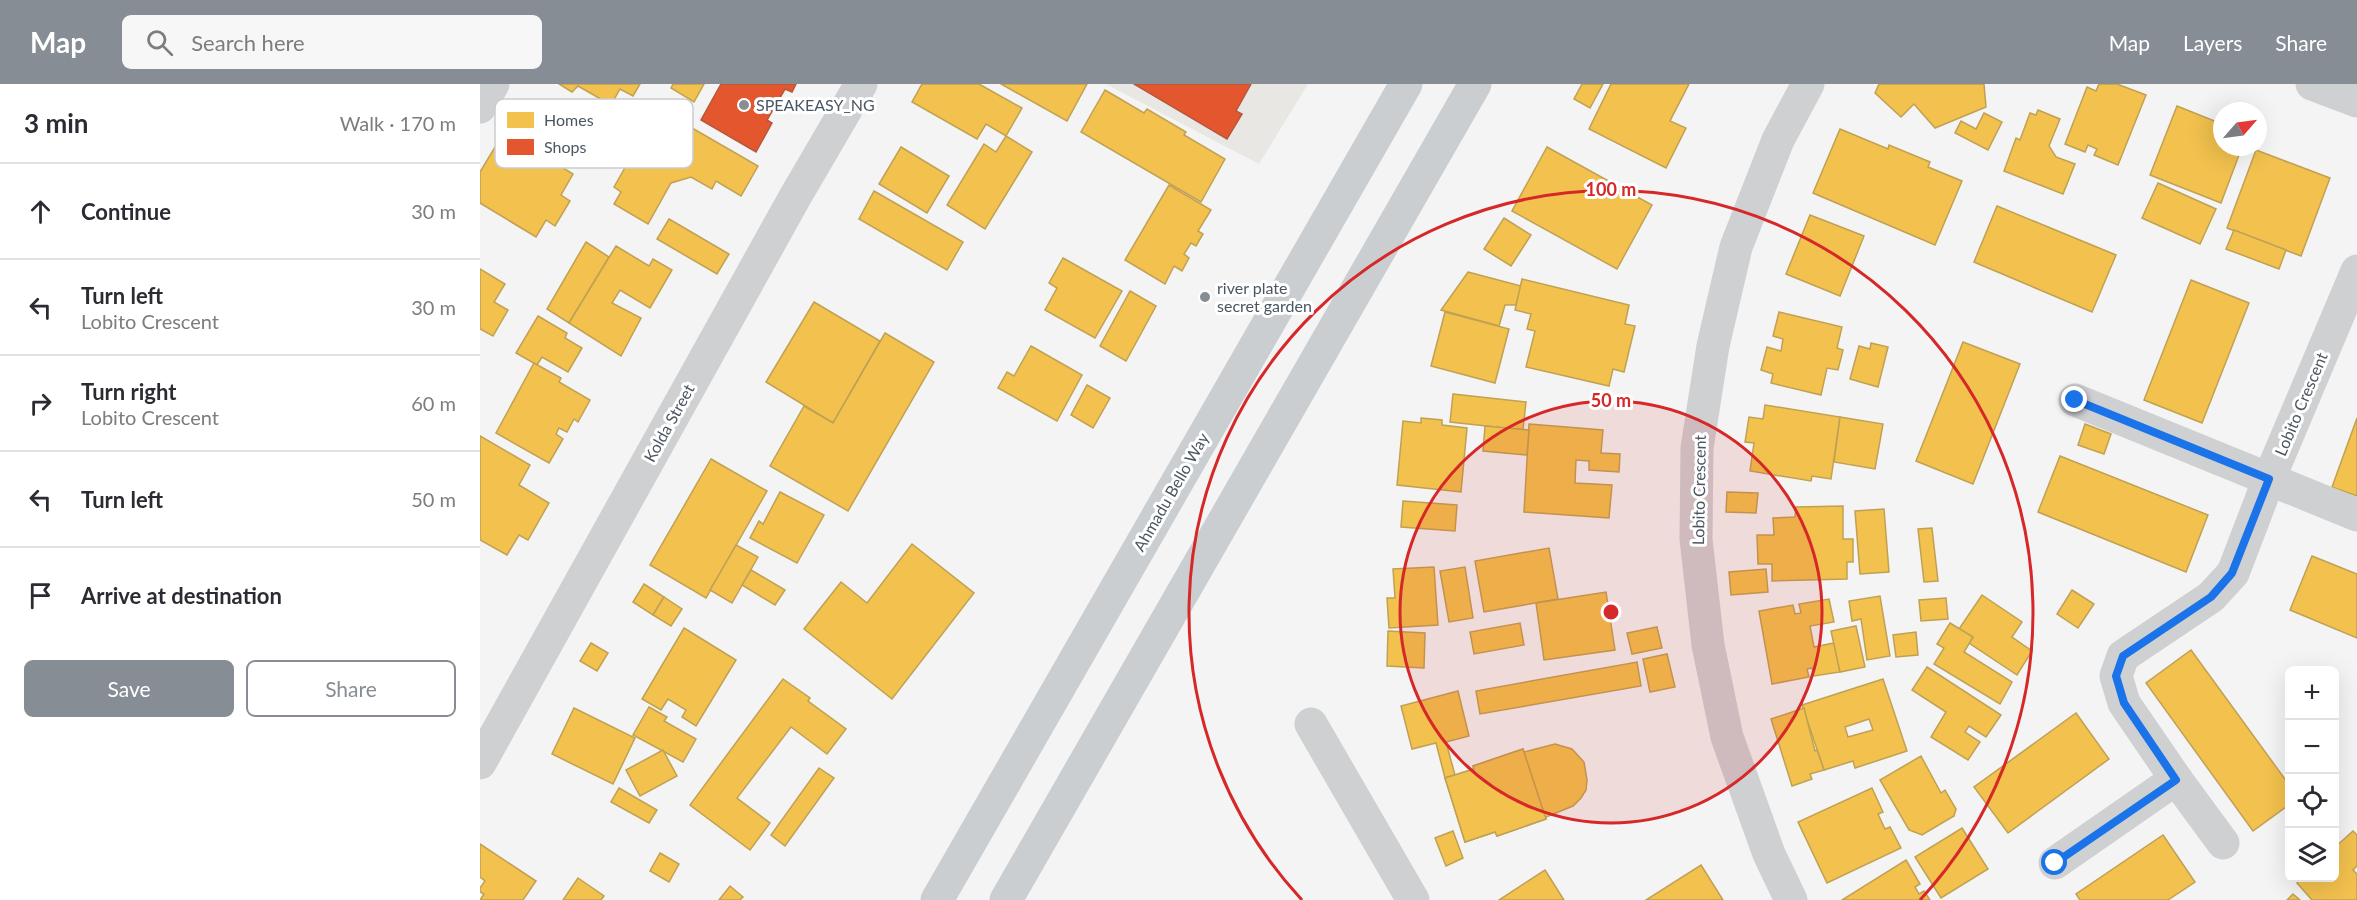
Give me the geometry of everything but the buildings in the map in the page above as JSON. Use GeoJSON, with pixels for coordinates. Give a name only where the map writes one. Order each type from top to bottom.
{"type":"FeatureCollection","features":[{"type":"Feature","properties":{"kind":"main road","name":"Ahmadu Bello Way"},"geometry":{"type":"LineString","coordinates":[[937,900],[1406,84]]}},
{"type":"Feature","properties":{"kind":"main road"},"geometry":{"type":"LineString","coordinates":[[1006,900],[1475,84]]}},
{"type":"Feature","properties":{"kind":"street"},"geometry":{"type":"LineString","coordinates":[[480,107],[493,84]]}},
{"type":"Feature","properties":{"kind":"street","name":"Kolda Street"},"geometry":{"type":"LineString","coordinates":[[480,763],[795,197],[861,84]]}},
{"type":"Feature","properties":{"kind":"street","name":"Lobito Crescent"},"geometry":{"type":"LineString","coordinates":[[1791,900],[1769,854],[1727,737],[1708,645],[1696,539],[1697,448],[1713,346],[1737,247],[1778,141],[1808,84]]}},
{"type":"Feature","properties":{"kind":"street"},"geometry":{"type":"LineString","coordinates":[[2312,84],[2357,100]]}},
{"type":"Feature","properties":{"kind":"street","name":"Lobito Crescent"},"geometry":{"type":"LineString","coordinates":[[2223,843],[2176,780],[2124,703],[2116,676],[2123,656],[2211,597],[2232,573],[2357,271]]}},
{"type":"Feature","properties":{"kind":"street"},"geometry":{"type":"LineString","coordinates":[[2075,400],[2357,514]]}},
{"type":"Feature","properties":{"kind":"street"},"geometry":{"type":"LineString","coordinates":[[1311,724],[1413,900]]}},
{"type":"Feature","properties":{"kind":"street"},"geometry":{"type":"LineString","coordinates":[[2055,863],[2176,780]]}},
{"type":"Feature","properties":{"kind":"shaded area"},"geometry":{"type":"Polygon","coordinates":[[[1106,84],[1308,84],[1259,164],[1106,84]]]}},
{"type":"Feature","properties":{"kind":"place","name":"SPEAKEASY_NG"},"geometry":{"type":"Point","coordinates":[744,105]}},
{"type":"Feature","properties":{"kind":"place","name":"river plate secret garden"},"geometry":{"type":"Point","coordinates":[1205,297]}},
{"type":"Feature","properties":{"kind":"route"},"geometry":{"type":"LineString","coordinates":[[2055,863],[2176,780],[2124,703],[2116,676],[2123,656],[2211,597],[2232,573],[2269,479],[2075,400]]}}]}
